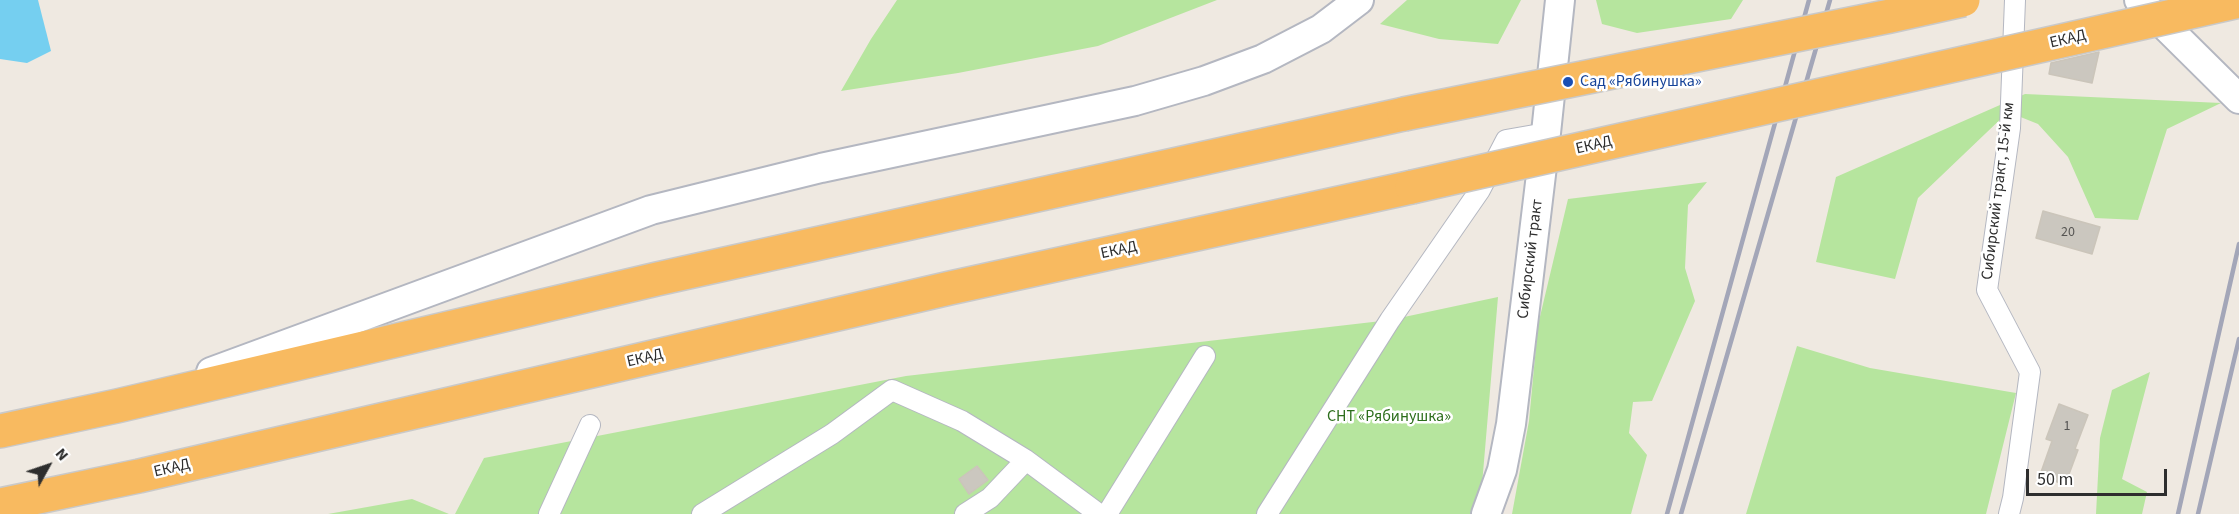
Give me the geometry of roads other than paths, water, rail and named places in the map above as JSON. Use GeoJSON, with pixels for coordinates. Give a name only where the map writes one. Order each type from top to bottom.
{"type":"FeatureCollection","features":[{"type":"Feature","properties":{"kind":"highway"},"geometry":{"type":"LineString","coordinates":[[0,431],[117,406],[657,279],[1404,114],[1879,19],[1963,0]]}},
{"type":"Feature","properties":{"kind":"highway","name":"ЕКАД"},"geometry":{"type":"LineString","coordinates":[[0,505],[174,468],[950,288],[1412,187],[2239,1]]}},
{"type":"Feature","properties":{"kind":"main road"},"geometry":{"type":"LineString","coordinates":[[117,406],[651,210],[821,168],[1135,101],[1204,81],[1263,59],[1321,29],[1359,0]]}},
{"type":"Feature","properties":{"kind":"main road","name":"Сибирский тракт"},"geometry":{"type":"LineString","coordinates":[[1486,514],[1502,470],[1511,424],[1560,0]]}},
{"type":"Feature","properties":{"kind":"main road"},"geometry":{"type":"LineString","coordinates":[[2139,0],[2239,99]]}},
{"type":"Feature","properties":{"kind":"street","name":"Сибирский тракт, 15-й км"},"geometry":{"type":"LineString","coordinates":[[2009,514],[2030,372],[1987,290],[2010,128],[2015,0]]}},
{"type":"Feature","properties":{"kind":"street"},"geometry":{"type":"LineString","coordinates":[[1267,514],[1390,320],[1480,190],[1506,140],[1546,133]]}},
{"type":"Feature","properties":{"kind":"street"},"geometry":{"type":"LineString","coordinates":[[1107,514],[1205,356]]}},
{"type":"Feature","properties":{"kind":"street"},"geometry":{"type":"LineString","coordinates":[[702,514],[832,434],[892,390],[962,421],[1026,460],[1099,514]]}},
{"type":"Feature","properties":{"kind":"street"},"geometry":{"type":"LineString","coordinates":[[549,514],[590,425]]}},
{"type":"Feature","properties":{"kind":"street"},"geometry":{"type":"LineString","coordinates":[[965,514],[990,498],[1026,460]]}},
{"type":"Feature","properties":{"kind":"water"},"geometry":{"type":"Polygon","coordinates":[[[0,0],[38,0],[51,51],[27,63],[0,59],[0,0]]]}},
{"type":"Feature","properties":{"kind":"railway"},"geometry":{"type":"LineString","coordinates":[[1667,514],[1809,0]]}},
{"type":"Feature","properties":{"kind":"railway"},"geometry":{"type":"LineString","coordinates":[[1681,514],[1830,0]]}},
{"type":"Feature","properties":{"kind":"railway"},"geometry":{"type":"LineString","coordinates":[[2178,514],[2239,244]]}},
{"type":"Feature","properties":{"kind":"railway"},"geometry":{"type":"LineString","coordinates":[[2198,514],[2239,339]]}},
{"type":"Feature","properties":{"kind":"place","name":"Сад «Рябинушка»"},"geometry":{"type":"Point","coordinates":[1568,82]}},
{"type":"Feature","properties":{"kind":"park label","name":"СНТ «Рябинушка»"},"geometry":{"type":"Point","coordinates":[1389,417]}}]}
